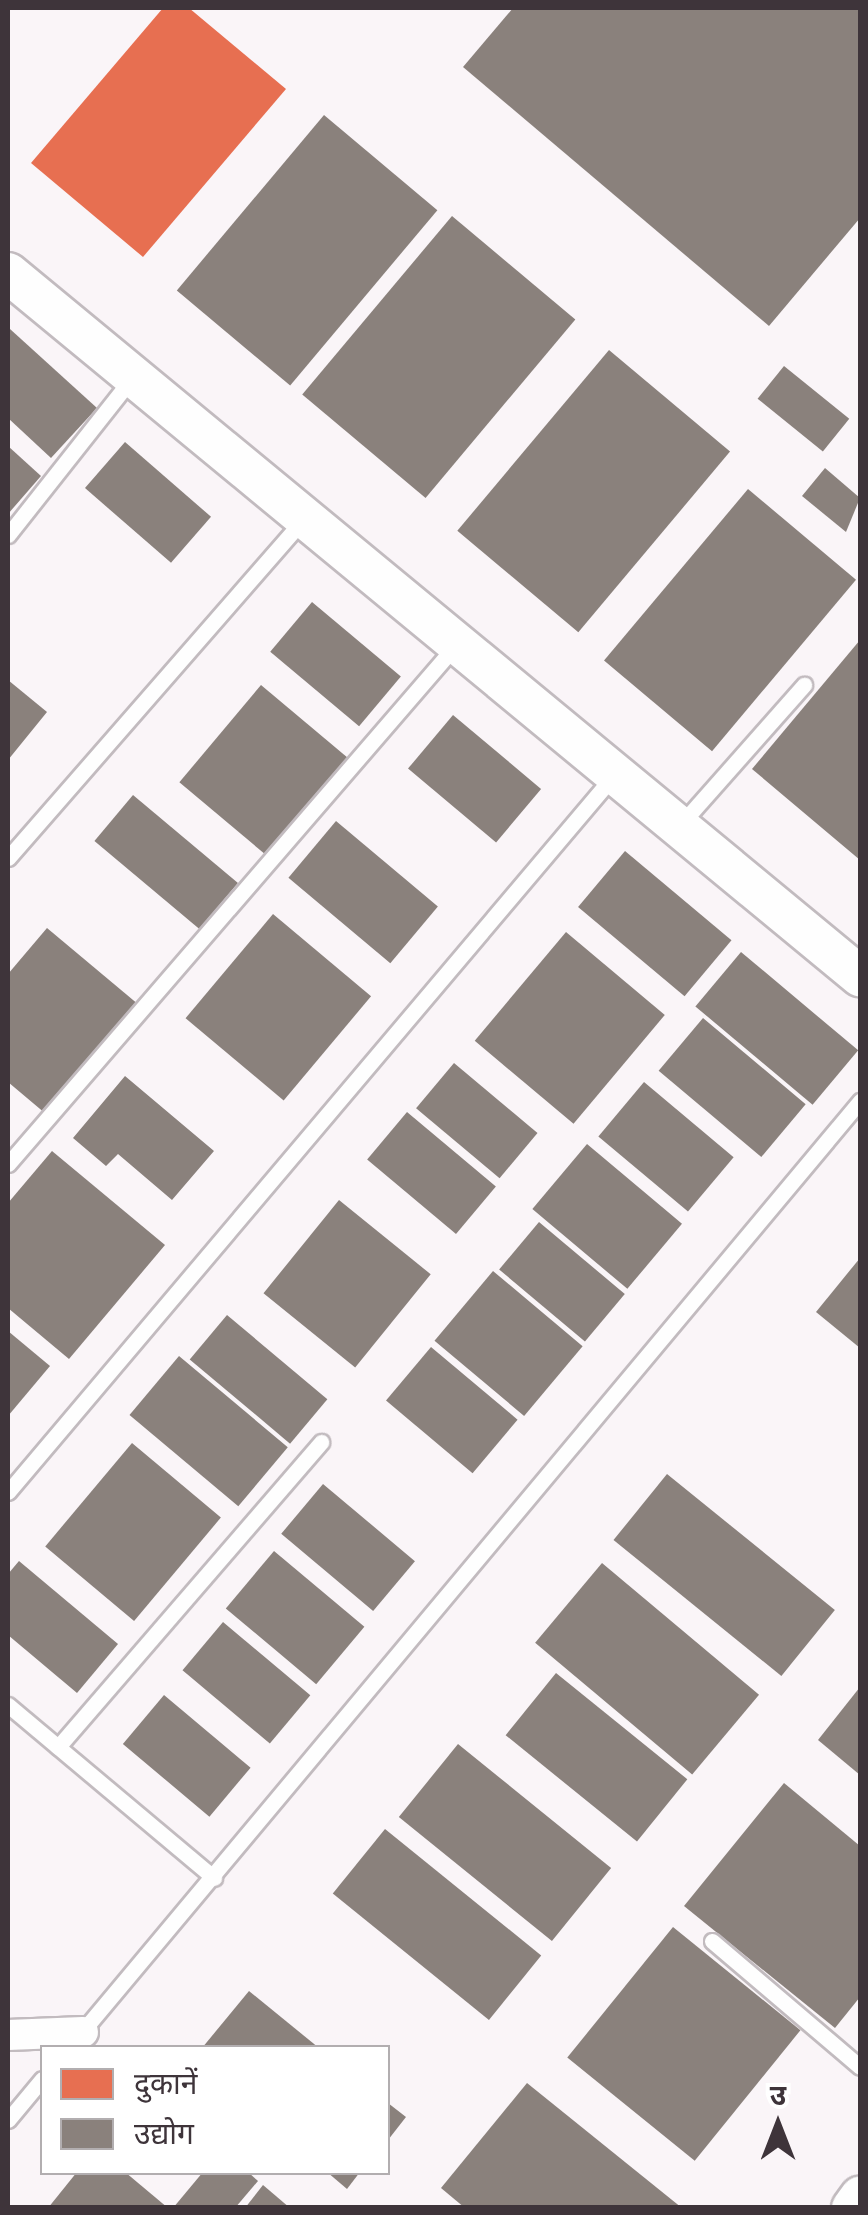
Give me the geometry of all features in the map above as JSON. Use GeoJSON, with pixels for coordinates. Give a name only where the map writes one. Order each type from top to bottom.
{"type":"FeatureCollection","features":[{"type":"Feature","properties":{"kind":"street"},"geometry":{"type":"LineString","coordinates":[[8,274],[860,976]]}},
{"type":"Feature","properties":{"kind":"street"},"geometry":{"type":"LineString","coordinates":[[8,2034],[76,2040]]}},
{"type":"Feature","properties":{"kind":"street"},"geometry":{"type":"LineString","coordinates":[[852,2208],[860,2198]]}},
{"type":"Feature","properties":{"kind":"lane"},"geometry":{"type":"LineString","coordinates":[[8,534],[134,376]]}},
{"type":"Feature","properties":{"kind":"lane"},"geometry":{"type":"LineString","coordinates":[[8,858],[305,518]]}},
{"type":"Feature","properties":{"kind":"lane"},"geometry":{"type":"LineString","coordinates":[[8,1164],[458,644]]}},
{"type":"Feature","properties":{"kind":"lane"},"geometry":{"type":"LineString","coordinates":[[679,826],[804,685]]}},
{"type":"Feature","properties":{"kind":"lane"},"geometry":{"type":"LineString","coordinates":[[8,1492],[616,774]]}},
{"type":"Feature","properties":{"kind":"lane"},"geometry":{"type":"LineString","coordinates":[[76,2040],[860,1101]]}},
{"type":"Feature","properties":{"kind":"lane"},"geometry":{"type":"LineString","coordinates":[[58,1747],[321,1442]]}},
{"type":"Feature","properties":{"kind":"lane"},"geometry":{"type":"LineString","coordinates":[[8,1705],[214,1878]]}},
{"type":"Feature","properties":{"kind":"lane"},"geometry":{"type":"LineString","coordinates":[[712,1941],[860,2066]]}},
{"type":"Feature","properties":{"kind":"lane"},"geometry":{"type":"LineString","coordinates":[[8,2120],[40,2080]]}},
{"type":"Feature","properties":{"kind":"building: दुकानें"},"geometry":{"type":"Polygon","coordinates":[[[163,8],[189,8],[286,89],[143,257],[31,163],[163,8]]]}},
{"type":"Feature","properties":{"kind":"building: उद्योग"},"geometry":{"type":"Polygon","coordinates":[[[513,8],[860,8],[860,218],[769,326],[463,67],[513,8]]]}},
{"type":"Feature","properties":{"kind":"building: उद्योग"},"geometry":{"type":"Polygon","coordinates":[[[324,115],[437,210],[290,386],[177,290],[324,115]]]}},
{"type":"Feature","properties":{"kind":"building: उद्योग"},"geometry":{"type":"Polygon","coordinates":[[[452,216],[575,319],[426,498],[302,394],[452,216]]]}},
{"type":"Feature","properties":{"kind":"building: उद्योग"},"geometry":{"type":"Polygon","coordinates":[[[10,329],[97,408],[51,458],[8,418],[10,329]]]}},
{"type":"Feature","properties":{"kind":"building: उद्योग"},"geometry":{"type":"Polygon","coordinates":[[[609,350],[730,452],[578,632],[457,531],[609,350]]]}},
{"type":"Feature","properties":{"kind":"building: उद्योग"},"geometry":{"type":"Polygon","coordinates":[[[784,366],[849,419],[823,452],[758,399],[784,366]]]}},
{"type":"Feature","properties":{"kind":"building: उद्योग"},"geometry":{"type":"Polygon","coordinates":[[[125,442],[211,517],[171,563],[85,488],[125,442]]]}},
{"type":"Feature","properties":{"kind":"building: उद्योग"},"geometry":{"type":"Polygon","coordinates":[[[8,446],[41,476],[8,514],[8,446]]]}},
{"type":"Feature","properties":{"kind":"building: उद्योग"},"geometry":{"type":"Polygon","coordinates":[[[825,468],[860,498],[846,532],[802,496],[825,468]]]}},
{"type":"Feature","properties":{"kind":"building: उद्योग"},"geometry":{"type":"Polygon","coordinates":[[[748,489],[856,580],[712,751],[604,661],[748,489]]]}},
{"type":"Feature","properties":{"kind":"building: उद्योग"},"geometry":{"type":"Polygon","coordinates":[[[312,602],[401,677],[359,726],[270,652],[312,602]]]}},
{"type":"Feature","properties":{"kind":"building: उद्योग"},"geometry":{"type":"Polygon","coordinates":[[[860,640],[860,860],[752,769],[860,640]]]}},
{"type":"Feature","properties":{"kind":"building: उद्योग"},"geometry":{"type":"Polygon","coordinates":[[[8,680],[47,712],[8,760],[8,680]]]}},
{"type":"Feature","properties":{"kind":"building: उद्योग"},"geometry":{"type":"Polygon","coordinates":[[[261,685],[352,761],[271,859],[179,782],[261,685]]]}},
{"type":"Feature","properties":{"kind":"building: उद्योग"},"geometry":{"type":"Polygon","coordinates":[[[453,715],[541,789],[496,843],[408,769],[453,715]]]}},
{"type":"Feature","properties":{"kind":"building: उद्योग"},"geometry":{"type":"Polygon","coordinates":[[[133,795],[238,883],[199,929],[94,841],[133,795]]]}},
{"type":"Feature","properties":{"kind":"building: उद्योग"},"geometry":{"type":"Polygon","coordinates":[[[336,821],[438,906],[390,963],[288,878],[336,821]]]}},
{"type":"Feature","properties":{"kind":"building: उद्योग"},"geometry":{"type":"Polygon","coordinates":[[[625,851],[731,940],[685,996],[578,907],[625,851]]]}},
{"type":"Feature","properties":{"kind":"building: उद्योग"},"geometry":{"type":"Polygon","coordinates":[[[273,914],[371,996],[284,1100],[186,1018],[273,914]]]}},
{"type":"Feature","properties":{"kind":"building: उद्योग"},"geometry":{"type":"Polygon","coordinates":[[[47,928],[139,1005],[46,1114],[8,1082],[8,974],[47,928]]]}},
{"type":"Feature","properties":{"kind":"building: उद्योग"},"geometry":{"type":"Polygon","coordinates":[[[566,932],[665,1015],[574,1124],[475,1041],[566,932]]]}},
{"type":"Feature","properties":{"kind":"building: उद्योग"},"geometry":{"type":"Polygon","coordinates":[[[741,952],[858,1050],[813,1105],[695,1006],[741,952]]]}},
{"type":"Feature","properties":{"kind":"building: उद्योग"},"geometry":{"type":"Polygon","coordinates":[[[703,1018],[806,1104],[761,1157],[659,1071],[703,1018]]]}},
{"type":"Feature","properties":{"kind":"building: उद्योग"},"geometry":{"type":"Polygon","coordinates":[[[454,1063],[537,1133],[500,1178],[416,1108],[454,1063]]]}},
{"type":"Feature","properties":{"kind":"building: उद्योग"},"geometry":{"type":"Polygon","coordinates":[[[125,1076],[214,1151],[172,1200],[118,1154],[106,1166],[73,1138],[125,1076]]]}},
{"type":"Feature","properties":{"kind":"building: उद्योग"},"geometry":{"type":"Polygon","coordinates":[[[644,1082],[734,1157],[688,1212],[598,1136],[644,1082]]]}},
{"type":"Feature","properties":{"kind":"building: उद्योग"},"geometry":{"type":"Polygon","coordinates":[[[407,1112],[496,1187],[456,1234],[367,1159],[407,1112]]]}},
{"type":"Feature","properties":{"kind":"building: उद्योग"},"geometry":{"type":"Polygon","coordinates":[[[587,1144],[682,1224],[627,1289],[532,1209],[587,1144]]]}},
{"type":"Feature","properties":{"kind":"building: उद्योग"},"geometry":{"type":"Polygon","coordinates":[[[52,1151],[165,1245],[69,1359],[8,1308],[8,1203],[52,1151]]]}},
{"type":"Feature","properties":{"kind":"building: उद्योग"},"geometry":{"type":"Polygon","coordinates":[[[339,1200],[431,1274],[355,1368],[263,1293],[339,1200]]]}},
{"type":"Feature","properties":{"kind":"building: उद्योग"},"geometry":{"type":"Polygon","coordinates":[[[539,1222],[625,1294],[585,1341],[499,1269],[539,1222]]]}},
{"type":"Feature","properties":{"kind":"building: उद्योग"},"geometry":{"type":"Polygon","coordinates":[[[860,1258],[860,1348],[816,1312],[860,1258]]]}},
{"type":"Feature","properties":{"kind":"building: उद्योग"},"geometry":{"type":"Polygon","coordinates":[[[493,1271],[583,1346],[524,1416],[435,1341],[493,1271]]]}},
{"type":"Feature","properties":{"kind":"building: उद्योग"},"geometry":{"type":"Polygon","coordinates":[[[227,1315],[327,1399],[290,1444],[190,1359],[227,1315]]]}},
{"type":"Feature","properties":{"kind":"building: उद्योग"},"geometry":{"type":"Polygon","coordinates":[[[8,1331],[50,1366],[8,1416],[8,1331]]]}},
{"type":"Feature","properties":{"kind":"building: उद्योग"},"geometry":{"type":"Polygon","coordinates":[[[431,1347],[518,1420],[473,1473],[386,1401],[431,1347]]]}},
{"type":"Feature","properties":{"kind":"building: उद्योग"},"geometry":{"type":"Polygon","coordinates":[[[179,1356],[288,1447],[238,1506],[130,1415],[179,1356]]]}},
{"type":"Feature","properties":{"kind":"building: उद्योग"},"geometry":{"type":"Polygon","coordinates":[[[132,1443],[221,1518],[134,1621],[45,1546],[132,1443]]]}},
{"type":"Feature","properties":{"kind":"building: उद्योग"},"geometry":{"type":"Polygon","coordinates":[[[667,1474],[835,1610],[781,1676],[614,1540],[667,1474]]]}},
{"type":"Feature","properties":{"kind":"building: उद्योग"},"geometry":{"type":"Polygon","coordinates":[[[323,1484],[415,1561],[373,1611],[281,1534],[323,1484]]]}},
{"type":"Feature","properties":{"kind":"building: उद्योग"},"geometry":{"type":"Polygon","coordinates":[[[274,1551],[364,1627],[316,1684],[226,1608],[274,1551]]]}},
{"type":"Feature","properties":{"kind":"building: उद्योग"},"geometry":{"type":"Polygon","coordinates":[[[19,1561],[118,1644],[77,1693],[8,1635],[8,1574],[19,1561]]]}},
{"type":"Feature","properties":{"kind":"building: उद्योग"},"geometry":{"type":"Polygon","coordinates":[[[602,1563],[759,1695],[692,1774],[535,1643],[602,1563]]]}},
{"type":"Feature","properties":{"kind":"building: उद्योग"},"geometry":{"type":"Polygon","coordinates":[[[223,1622],[310,1695],[270,1744],[183,1670],[223,1622]]]}},
{"type":"Feature","properties":{"kind":"building: उद्योग"},"geometry":{"type":"Polygon","coordinates":[[[556,1673],[687,1779],[637,1842],[506,1735],[556,1673]]]}},
{"type":"Feature","properties":{"kind":"building: उद्योग"},"geometry":{"type":"Polygon","coordinates":[[[860,1687],[860,1775],[818,1740],[860,1687]]]}},
{"type":"Feature","properties":{"kind":"building: उद्योग"},"geometry":{"type":"Polygon","coordinates":[[[164,1695],[251,1768],[209,1817],[123,1744],[164,1695]]]}},
{"type":"Feature","properties":{"kind":"building: उद्योग"},"geometry":{"type":"Polygon","coordinates":[[[458,1744],[611,1868],[552,1941],[399,1817],[458,1744]]]}},
{"type":"Feature","properties":{"kind":"building: उद्योग"},"geometry":{"type":"Polygon","coordinates":[[[784,1783],[860,1846],[860,1997],[835,2028],[684,1906],[784,1783]]]}},
{"type":"Feature","properties":{"kind":"building: उद्योग"},"geometry":{"type":"Polygon","coordinates":[[[385,1829],[541,1955],[489,2020],[333,1894],[385,1829]]]}},
{"type":"Feature","properties":{"kind":"building: उद्योग"},"geometry":{"type":"Polygon","coordinates":[[[673,1927],[800,2030],[695,2161],[567,2058],[673,1927]]]}},
{"type":"Feature","properties":{"kind":"building: उद्योग"},"geometry":{"type":"Polygon","coordinates":[[[249,1991],[315,2045],[204,2045],[249,1991]]]}},
{"type":"Feature","properties":{"kind":"building: उद्योग"},"geometry":{"type":"Polygon","coordinates":[[[527,2083],[682,2208],[465,2208],[441,2188],[527,2083]]]}},
{"type":"Feature","properties":{"kind":"building: उद्योग"},"geometry":{"type":"Polygon","coordinates":[[[390,2105],[406,2117],[390,2137],[390,2105]]]}},
{"type":"Feature","properties":{"kind":"building: उद्योग"},"geometry":{"type":"Polygon","coordinates":[[[75,2175],[129,2175],[168,2208],[48,2208],[75,2175]]]}},
{"type":"Feature","properties":{"kind":"building: उद्योग"},"geometry":{"type":"Polygon","coordinates":[[[200,2175],[251,2175],[258,2181],[235,2208],[173,2208],[200,2175]]]}},
{"type":"Feature","properties":{"kind":"building: उद्योग"},"geometry":{"type":"Polygon","coordinates":[[[331,2175],[358,2175],[347,2189],[331,2175]]]}},
{"type":"Feature","properties":{"kind":"building: उद्योग"},"geometry":{"type":"Polygon","coordinates":[[[263,2185],[290,2208],[245,2208],[263,2185]]]}}]}
